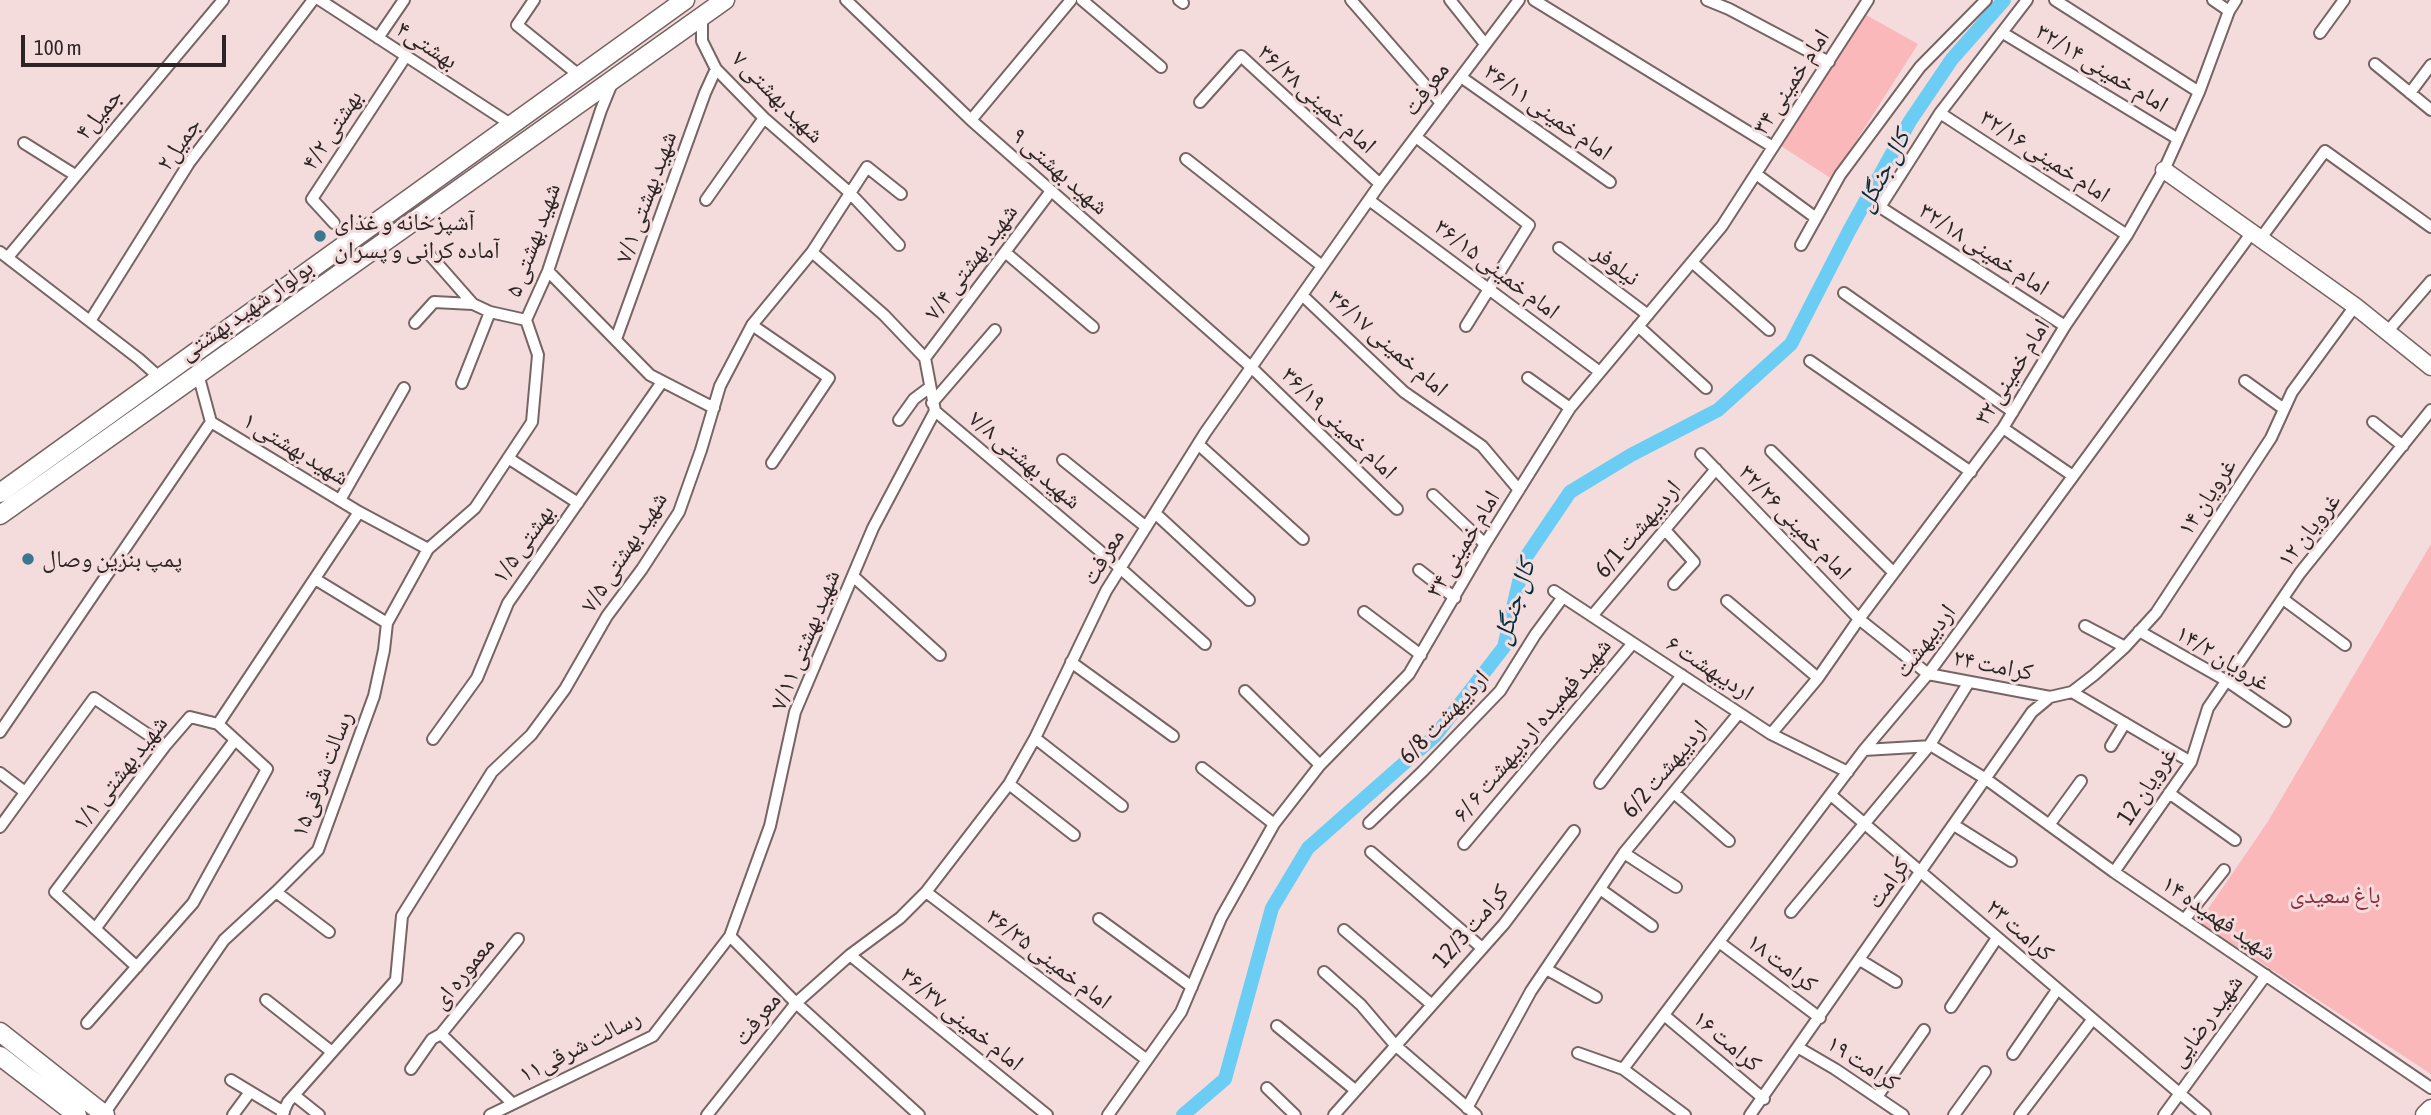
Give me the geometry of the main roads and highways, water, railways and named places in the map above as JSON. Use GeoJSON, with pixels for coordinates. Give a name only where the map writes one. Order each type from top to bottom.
{"type":"FeatureCollection","features":[{"type":"Feature","properties":{"kind":"main road","name":"بولوار شهید بهشتی"},"geometry":{"type":"LineString","coordinates":[[0,515],[725,0]]}},
{"type":"Feature","properties":{"kind":"main road","name":"بولوار شهید بهشتی"},"geometry":{"type":"LineString","coordinates":[[0,493],[679,2]]}},
{"type":"Feature","properties":{"kind":"main road"},"geometry":{"type":"LineString","coordinates":[[253,310],[264,328]]}},
{"type":"Feature","properties":{"kind":"main road"},"geometry":{"type":"LineString","coordinates":[[0,1032],[104,1115]]}},
{"type":"Feature","properties":{"kind":"main road"},"geometry":{"type":"LineString","coordinates":[[0,1056],[77,1115]]}},
{"type":"Feature","properties":{"kind":"main road"},"geometry":{"type":"LineString","coordinates":[[2425,1115],[2431,1109]]}},
{"type":"Feature","properties":{"kind":"waterway","name":"کال جنگل"},"geometry":{"type":"LineString","coordinates":[[1183,1115],[1225,1079],[1272,908],[1308,848],[1435,736],[1504,647],[1524,560],[1570,492],[1631,455],[1718,410],[1791,344],[1910,121],[1952,59],[2004,0]]}},
{"type":"Feature","properties":{"kind":"place","name":"آشپزخانه و غذای آماده کرانی و پسران"},"geometry":{"type":"Point","coordinates":[320,236]}},
{"type":"Feature","properties":{"kind":"place","name":"پمپ بنزین وصال"},"geometry":{"type":"Point","coordinates":[28,559]}},
{"type":"Feature","properties":{"kind":"park label","name":"باغ سعیدی"},"geometry":{"type":"Point","coordinates":[2335,895]}}]}
